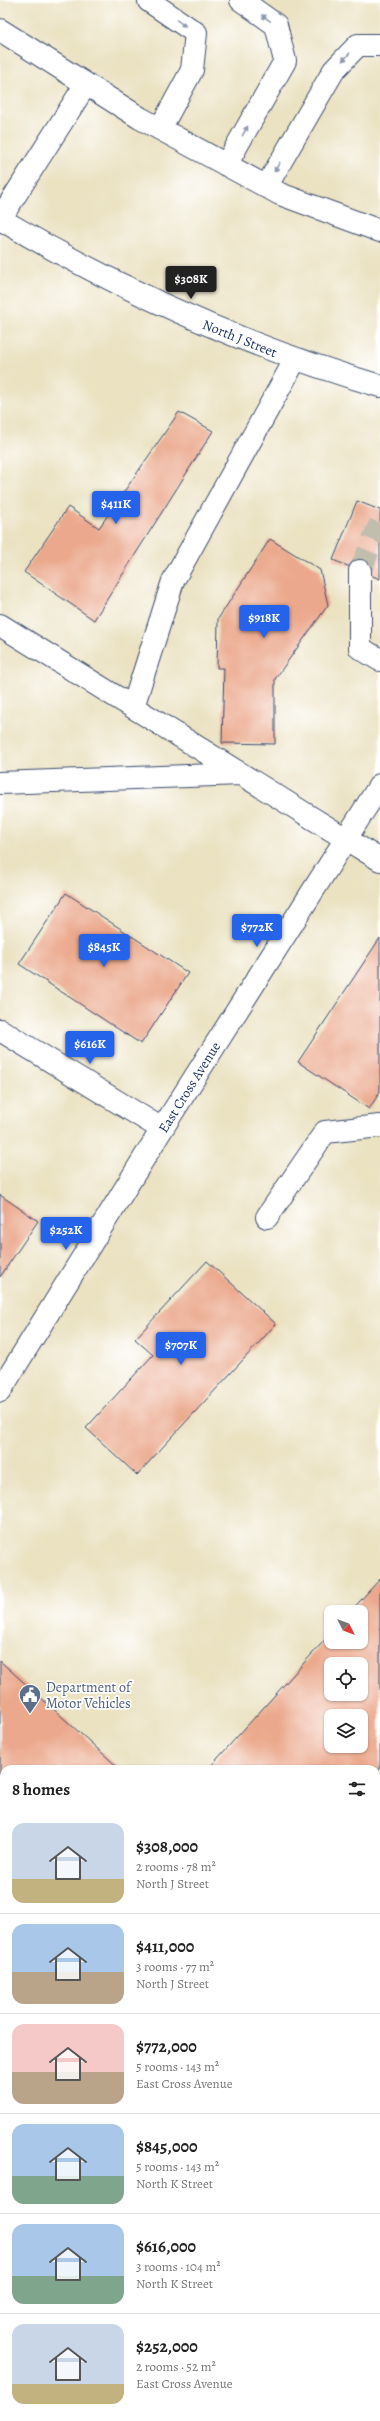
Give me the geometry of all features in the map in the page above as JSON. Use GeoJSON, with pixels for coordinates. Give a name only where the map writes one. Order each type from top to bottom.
{"type":"FeatureCollection","features":[{"type":"Feature","properties":{"kind":"street"},"geometry":{"type":"LineString","coordinates":[[226,165],[286,61],[276,25],[241,0]]}},
{"type":"Feature","properties":{"kind":"street"},"geometry":{"type":"LineString","coordinates":[[148,1],[196,33],[192,70],[160,129]]}},
{"type":"Feature","properties":{"kind":"street"},"geometry":{"type":"LineString","coordinates":[[0,30],[160,129],[266,187],[280,194],[380,231]]}},
{"type":"Feature","properties":{"kind":"street"},"geometry":{"type":"LineString","coordinates":[[266,187],[334,70],[358,46],[380,45]]}},
{"type":"Feature","properties":{"kind":"street"},"geometry":{"type":"LineString","coordinates":[[0,219],[86,84]]}},
{"type":"Feature","properties":{"kind":"street","name":"North J Street"},"geometry":{"type":"LineString","coordinates":[[0,219],[54,251],[182,314],[295,360],[380,386]]}},
{"type":"Feature","properties":{"kind":"street"},"geometry":{"type":"LineString","coordinates":[[133,707],[173,581],[295,360]]}},
{"type":"Feature","properties":{"kind":"street"},"geometry":{"type":"LineString","coordinates":[[360,571],[360,648],[380,660]]}},
{"type":"Feature","properties":{"kind":"street"},"geometry":{"type":"LineString","coordinates":[[0,625],[380,860]]}},
{"type":"Feature","properties":{"kind":"street"},"geometry":{"type":"LineString","coordinates":[[0,784],[241,774]]}},
{"type":"Feature","properties":{"kind":"street","name":"East Cross Avenue"},"geometry":{"type":"LineString","coordinates":[[0,1391],[162,1129],[380,785]]}},
{"type":"Feature","properties":{"kind":"street"},"geometry":{"type":"LineString","coordinates":[[0,1030],[162,1129]]}},
{"type":"Feature","properties":{"kind":"street"},"geometry":{"type":"LineString","coordinates":[[267,1217],[325,1132],[380,1126]]}},
{"type":"Feature","properties":{"kind":"building"},"geometry":{"type":"Polygon","coordinates":[[[179,412],[213,431],[94,620],[24,572],[68,507],[99,528],[179,412]]]}},
{"type":"Feature","properties":{"kind":"building"},"geometry":{"type":"Polygon","coordinates":[[[357,501],[380,510],[380,579],[333,560],[357,501]]]}},
{"type":"Feature","properties":{"kind":"building"},"geometry":{"type":"Polygon","coordinates":[[[270,539],[320,570],[328,605],[275,679],[275,744],[222,743],[224,668],[217,668],[218,619],[270,539]]]}},
{"type":"Feature","properties":{"kind":"building"},"geometry":{"type":"Polygon","coordinates":[[[66,893],[188,973],[141,1044],[19,964],[66,893]]]}},
{"type":"Feature","properties":{"kind":"building"},"geometry":{"type":"Polygon","coordinates":[[[380,938],[380,1092],[369,1109],[298,1062],[380,938]]]}},
{"type":"Feature","properties":{"kind":"building"},"geometry":{"type":"Polygon","coordinates":[[[0,1195],[38,1221],[0,1277],[0,1195]]]}},
{"type":"Feature","properties":{"kind":"building"},"geometry":{"type":"Polygon","coordinates":[[[207,1261],[276,1324],[137,1475],[86,1428],[153,1355],[135,1339],[207,1261]]]}},
{"type":"Feature","properties":{"kind":"building"},"geometry":{"type":"Polygon","coordinates":[[[380,1579],[380,1765],[212,1765],[324,1641],[324,1649],[368,1649],[368,1605],[356,1605],[380,1579]]]}},
{"type":"Feature","properties":{"kind":"building","name":"Department of Motor Vehicles"},"geometry":{"type":"Polygon","coordinates":[[[0,1661],[116,1765],[0,1765],[0,1661]]]}},
{"type":"Feature","properties":{"kind":"tunnel"},"geometry":{"type":"LineString","coordinates":[[360,571],[380,523]]}},
{"type":"Feature","properties":{"kind":"place","name":"Department of Motor Vehicles"},"geometry":{"type":"Point","coordinates":[30,1714]}}]}
